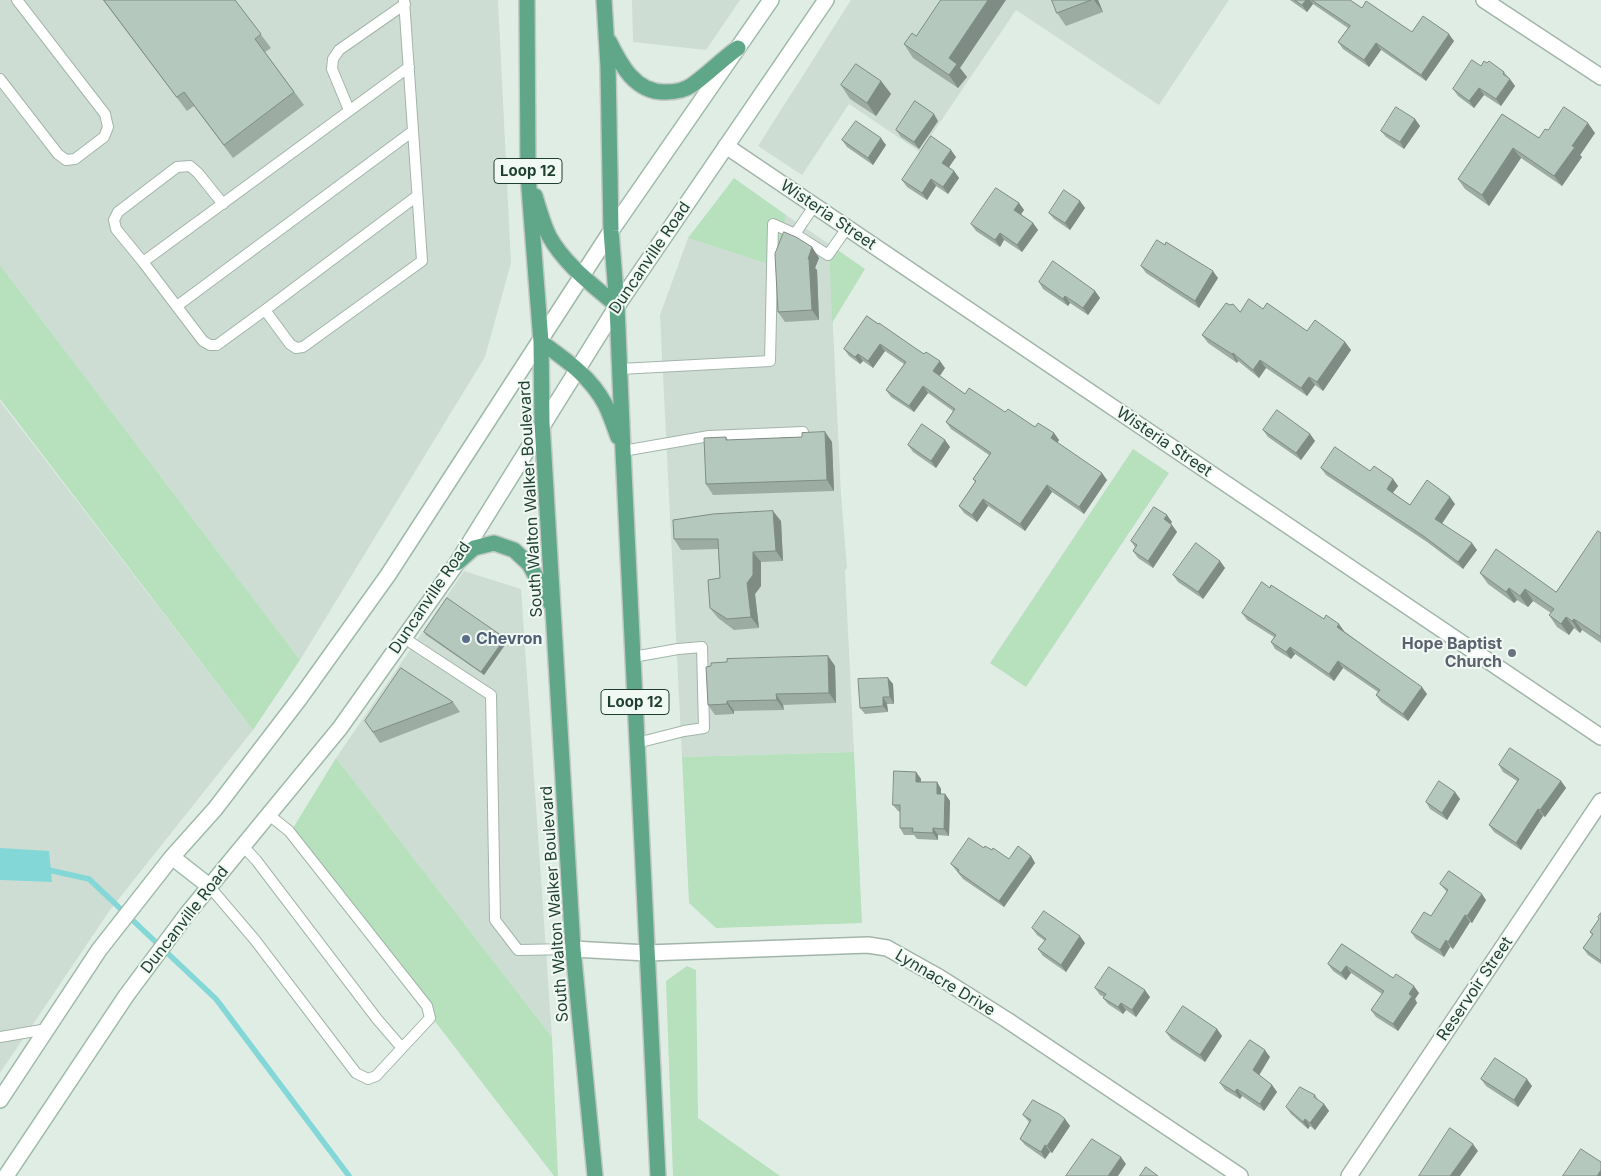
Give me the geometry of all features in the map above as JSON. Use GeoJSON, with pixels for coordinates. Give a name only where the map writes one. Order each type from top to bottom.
{"type":"FeatureCollection","features":[{"type":"Feature","properties":{"kind":"main road","name":"South Walton Walker Boulevard"},"geometry":{"type":"LineString","coordinates":[[527,0],[528,175],[541,342],[542,424],[573,949],[595,1176]]}},
{"type":"Feature","properties":{"kind":"main road","name":"Loop 12"},"geometry":{"type":"LineString","coordinates":[[604,0],[611,231],[617,306],[658,1176]]}},
{"type":"Feature","properties":{"kind":"main road"},"geometry":{"type":"LineString","coordinates":[[0,1100],[99,950],[168,862],[215,809],[311,683],[388,574],[541,342],[611,231],[771,0]]}},
{"type":"Feature","properties":{"kind":"main road","name":"Duncanville Road"},"geometry":{"type":"LineString","coordinates":[[6,1176],[126,996],[187,914],[340,728],[404,638],[456,563],[617,306],[826,0]]}},
{"type":"Feature","properties":{"kind":"main road"},"geometry":{"type":"LineString","coordinates":[[1484,0],[1601,77]]}},
{"type":"Feature","properties":{"kind":"main road"},"geometry":{"type":"LineString","coordinates":[[606,34],[622,67],[637,82],[656,92],[675,92],[691,86],[738,48]]}},
{"type":"Feature","properties":{"kind":"main road","name":"Wisteria Street"},"geometry":{"type":"LineString","coordinates":[[726,146],[1601,737]]}},
{"type":"Feature","properties":{"kind":"main road"},"geometry":{"type":"LineString","coordinates":[[528,175],[548,235],[561,255],[617,306]]}},
{"type":"Feature","properties":{"kind":"main road"},"geometry":{"type":"LineString","coordinates":[[541,342],[578,368],[594,385],[606,405],[623,451]]}},
{"type":"Feature","properties":{"kind":"main road"},"geometry":{"type":"LineString","coordinates":[[456,563],[474,548],[494,543],[514,550],[530,564],[554,609]]}},
{"type":"Feature","properties":{"kind":"main road","name":"Reservoir Street"},"geometry":{"type":"LineString","coordinates":[[1349,1176],[1601,801]]}},
{"type":"Feature","properties":{"kind":"main road"},"geometry":{"type":"LineString","coordinates":[[168,862],[210,886]]}},
{"type":"Feature","properties":{"kind":"main road","name":"Lynnacre Drive"},"geometry":{"type":"LineString","coordinates":[[573,949],[647,953],[868,945],[887,948],[939,977],[1007,1020],[1240,1176]]}},
{"type":"Feature","properties":{"kind":"lane"},"geometry":{"type":"LineString","coordinates":[[0,79],[58,154],[66,160],[75,159],[104,137],[108,127],[105,114],[17,0]]}},
{"type":"Feature","properties":{"kind":"lane"},"geometry":{"type":"LineString","coordinates":[[264,310],[290,344],[296,348],[304,347],[422,261],[405,2]]}},
{"type":"Feature","properties":{"kind":"lane"},"geometry":{"type":"LineString","coordinates":[[349,110],[332,69],[333,59],[339,50],[405,2]]}},
{"type":"Feature","properties":{"kind":"lane"},"geometry":{"type":"LineString","coordinates":[[143,262],[409,67]]}},
{"type":"Feature","properties":{"kind":"lane"},"geometry":{"type":"LineString","coordinates":[[176,306],[413,131]]}},
{"type":"Feature","properties":{"kind":"lane"},"geometry":{"type":"LineString","coordinates":[[222,204],[198,173],[190,166],[176,166],[118,212],[114,220],[116,229],[204,341],[210,345],[217,345],[417,196]]}},
{"type":"Feature","properties":{"kind":"lane"},"geometry":{"type":"LineString","coordinates":[[796,234],[814,206]]}},
{"type":"Feature","properties":{"kind":"lane"},"geometry":{"type":"LineString","coordinates":[[620,369],[770,361],[773,224],[796,234],[828,256],[847,228]]}},
{"type":"Feature","properties":{"kind":"lane"},"geometry":{"type":"LineString","coordinates":[[623,451],[708,436],[803,432]]}},
{"type":"Feature","properties":{"kind":"lane"},"geometry":{"type":"LineString","coordinates":[[404,638],[491,695],[495,920],[518,950],[573,949]]}},
{"type":"Feature","properties":{"kind":"lane"},"geometry":{"type":"LineString","coordinates":[[633,657],[678,649],[702,648],[704,728],[637,743]]}},
{"type":"Feature","properties":{"kind":"lane"},"geometry":{"type":"LineString","coordinates":[[210,886],[255,940],[356,1073],[368,1079],[376,1076],[430,1018],[427,1006],[289,831],[269,814]]}},
{"type":"Feature","properties":{"kind":"lane"},"geometry":{"type":"LineString","coordinates":[[243,846],[256,860],[371,1011],[402,1048]]}},
{"type":"Feature","properties":{"kind":"lane"},"geometry":{"type":"LineString","coordinates":[[2,1035],[47,1028]]}},
{"type":"Feature","properties":{"kind":"shaded area"},"geometry":{"type":"Polygon","coordinates":[[[0,0],[498,0],[511,263],[485,357],[300,660],[0,265],[0,0]]]}},
{"type":"Feature","properties":{"kind":"shaded area"},"geometry":{"type":"Polygon","coordinates":[[[632,0],[740,0],[706,50],[633,42],[632,0]]]}},
{"type":"Feature","properties":{"kind":"shaded area"},"geometry":{"type":"Polygon","coordinates":[[[851,0],[1229,0],[1159,105],[1016,10],[920,152],[849,104],[802,175],[758,146],[851,0]]]}},
{"type":"Feature","properties":{"kind":"shaded area"},"geometry":{"type":"Polygon","coordinates":[[[786,215],[829,244],[841,494],[847,568],[845,570],[854,752],[682,757],[660,315],[688,238],[777,267],[786,215]]]}},
{"type":"Feature","properties":{"kind":"shaded area"},"geometry":{"type":"Polygon","coordinates":[[[0,401],[253,730],[110,910],[0,1073],[0,401]]]}},
{"type":"Feature","properties":{"kind":"shaded area"},"geometry":{"type":"Polygon","coordinates":[[[464,571],[521,589],[552,1037],[336,758],[464,571]]]}},
{"type":"Feature","properties":{"kind":"green space"},"geometry":{"type":"Polygon","coordinates":[[[734,178],[786,215],[777,267],[688,238],[734,178]]]}},
{"type":"Feature","properties":{"kind":"green space"},"geometry":{"type":"Polygon","coordinates":[[[829,244],[865,269],[832,323],[829,244]]]}},
{"type":"Feature","properties":{"kind":"green space"},"geometry":{"type":"Polygon","coordinates":[[[0,265],[300,660],[253,730],[0,399],[0,265]]]}},
{"type":"Feature","properties":{"kind":"green space"},"geometry":{"type":"Polygon","coordinates":[[[1133,449],[1169,473],[1026,687],[990,663],[1133,449]]]}},
{"type":"Feature","properties":{"kind":"green space"},"geometry":{"type":"Polygon","coordinates":[[[854,752],[862,923],[716,928],[689,903],[682,757],[854,752]]]}},
{"type":"Feature","properties":{"kind":"green space"},"geometry":{"type":"Polygon","coordinates":[[[336,758],[552,1037],[558,1176],[554,1176],[290,833],[336,758]]]}},
{"type":"Feature","properties":{"kind":"green space"},"geometry":{"type":"Polygon","coordinates":[[[687,966],[696,970],[698,1118],[780,1176],[673,1176],[666,981],[687,966]]]}},
{"type":"Feature","properties":{"kind":"water"},"geometry":{"type":"Polygon","coordinates":[[[0,848],[49,851],[52,882],[0,880],[0,848]]]}},
{"type":"Feature","properties":{"kind":"building"},"geometry":{"type":"Polygon","coordinates":[[[104,0],[235,0],[261,34],[255,39],[294,92],[224,145],[184,92],[177,97],[104,0]]]}},
{"type":"Feature","properties":{"kind":"building"},"geometry":{"type":"Polygon","coordinates":[[[941,0],[988,0],[949,58],[957,64],[949,75],[904,44],[912,33],[916,36],[941,0]]]}},
{"type":"Feature","properties":{"kind":"building"},"geometry":{"type":"Polygon","coordinates":[[[1052,0],[1091,0],[1057,13],[1052,0]]]}},
{"type":"Feature","properties":{"kind":"building"},"geometry":{"type":"Polygon","coordinates":[[[1295,0],[1306,0],[1302,5],[1295,0]]]}},
{"type":"Feature","properties":{"kind":"building"},"geometry":{"type":"Polygon","coordinates":[[[1312,0],[1350,0],[1362,8],[1366,1],[1412,32],[1423,16],[1449,34],[1421,75],[1376,43],[1364,60],[1338,42],[1350,26],[1312,0]]]}},
{"type":"Feature","properties":{"kind":"building"},"geometry":{"type":"Polygon","coordinates":[[[1472,60],[1481,66],[1484,61],[1487,63],[1489,61],[1510,79],[1496,99],[1479,88],[1469,101],[1453,89],[1472,60]]]}},
{"type":"Feature","properties":{"kind":"building"},"geometry":{"type":"Polygon","coordinates":[[[856,64],[881,81],[867,103],[841,85],[856,64]]]}},
{"type":"Feature","properties":{"kind":"building"},"geometry":{"type":"Polygon","coordinates":[[[915,101],[934,114],[914,142],[896,130],[915,101]]]}},
{"type":"Feature","properties":{"kind":"building"},"geometry":{"type":"Polygon","coordinates":[[[1396,107],[1415,119],[1400,142],[1381,131],[1396,107]]]}},
{"type":"Feature","properties":{"kind":"building"},"geometry":{"type":"Polygon","coordinates":[[[1564,107],[1588,123],[1572,146],[1575,147],[1554,176],[1513,148],[1482,195],[1458,179],[1502,114],[1539,138],[1545,129],[1548,130],[1564,107]]]}},
{"type":"Feature","properties":{"kind":"building"},"geometry":{"type":"Polygon","coordinates":[[[856,121],[881,138],[868,158],[842,140],[856,121]]]}},
{"type":"Feature","properties":{"kind":"building"},"geometry":{"type":"Polygon","coordinates":[[[931,136],[951,150],[942,163],[954,171],[943,187],[931,179],[922,193],[902,180],[931,136]]]}},
{"type":"Feature","properties":{"kind":"building"},"geometry":{"type":"Polygon","coordinates":[[[996,188],[1019,203],[1014,210],[1033,223],[1017,245],[1000,233],[995,240],[971,224],[996,188]]]}},
{"type":"Feature","properties":{"kind":"building"},"geometry":{"type":"Polygon","coordinates":[[[1064,190],[1080,201],[1065,223],[1049,213],[1064,190]]]}},
{"type":"Feature","properties":{"kind":"building"},"geometry":{"type":"Polygon","coordinates":[[[784,232],[812,247],[808,259],[812,310],[778,312],[775,254],[784,232]]]}},
{"type":"Feature","properties":{"kind":"building"},"geometry":{"type":"Polygon","coordinates":[[[1157,240],[1165,245],[1166,242],[1213,271],[1195,301],[1141,266],[1157,240]]]}},
{"type":"Feature","properties":{"kind":"building"},"geometry":{"type":"Polygon","coordinates":[[[1053,261],[1095,291],[1083,308],[1065,296],[1063,299],[1039,282],[1053,261]]]}},
{"type":"Feature","properties":{"kind":"building"},"geometry":{"type":"Polygon","coordinates":[[[1249,299],[1263,309],[1267,303],[1307,331],[1315,320],[1345,342],[1317,382],[1309,377],[1301,388],[1260,360],[1253,370],[1233,353],[1202,335],[1226,303],[1233,304],[1240,312],[1249,299]]]}},
{"type":"Feature","properties":{"kind":"building"},"geometry":{"type":"Polygon","coordinates":[[[867,316],[924,354],[926,352],[940,361],[933,371],[965,394],[969,388],[1005,412],[1008,409],[1035,427],[1038,423],[1054,433],[1051,438],[1102,473],[1079,507],[1047,485],[1020,524],[983,499],[972,515],[959,506],[976,481],[973,479],[991,453],[946,422],[955,409],[923,386],[909,406],[886,390],[906,362],[880,344],[868,361],[858,354],[855,357],[844,349],[867,316]]]}},
{"type":"Feature","properties":{"kind":"building"},"geometry":{"type":"Polygon","coordinates":[[[1277,410],[1310,434],[1296,453],[1263,430],[1277,410]]]}},
{"type":"Feature","properties":{"kind":"building"},"geometry":{"type":"Polygon","coordinates":[[[922,424],[945,440],[931,461],[908,445],[922,424]]]}},
{"type":"Feature","properties":{"kind":"building"},"geometry":{"type":"Polygon","coordinates":[[[825,432],[827,480],[706,484],[704,438],[726,437],[726,440],[802,437],[802,433],[825,432]]]}},
{"type":"Feature","properties":{"kind":"building"},"geometry":{"type":"Polygon","coordinates":[[[1335,447],[1370,471],[1374,466],[1393,479],[1387,489],[1410,505],[1427,480],[1450,497],[1435,519],[1472,543],[1458,562],[1422,535],[1321,468],[1335,447]]]}},
{"type":"Feature","properties":{"kind":"building"},"geometry":{"type":"Polygon","coordinates":[[[1154,507],[1167,515],[1164,519],[1172,525],[1148,561],[1133,551],[1137,545],[1131,541],[1154,507]]]}},
{"type":"Feature","properties":{"kind":"building"},"geometry":{"type":"Polygon","coordinates":[[[773,511],[776,551],[753,552],[753,575],[747,583],[751,617],[727,619],[710,608],[708,580],[720,578],[718,539],[674,539],[673,520],[713,514],[773,511]]]}},
{"type":"Feature","properties":{"kind":"building"},"geometry":{"type":"Polygon","coordinates":[[[1598,531],[1601,533],[1601,637],[1574,619],[1572,621],[1566,617],[1561,624],[1549,615],[1554,609],[1525,589],[1520,596],[1509,588],[1506,592],[1480,573],[1496,549],[1556,592],[1598,531]]]}},
{"type":"Feature","properties":{"kind":"building"},"geometry":{"type":"Polygon","coordinates":[[[1196,543],[1220,561],[1198,592],[1173,575],[1196,543]]]}},
{"type":"Feature","properties":{"kind":"building"},"geometry":{"type":"Polygon","coordinates":[[[1262,582],[1270,588],[1271,585],[1324,619],[1326,615],[1339,624],[1337,627],[1422,687],[1403,714],[1376,695],[1380,690],[1338,661],[1329,674],[1290,647],[1286,652],[1271,642],[1276,635],[1242,613],[1262,582]]]}},
{"type":"Feature","properties":{"kind":"building","name":"Chevron"},"geometry":{"type":"Polygon","coordinates":[[[447,598],[505,638],[481,672],[424,632],[447,598]]]}},
{"type":"Feature","properties":{"kind":"building"},"geometry":{"type":"Polygon","coordinates":[[[828,656],[829,693],[776,694],[777,700],[727,701],[727,704],[708,705],[706,667],[711,666],[711,663],[727,662],[727,659],[828,656]]]}},
{"type":"Feature","properties":{"kind":"building"},"geometry":{"type":"Polygon","coordinates":[[[401,668],[453,702],[373,732],[365,721],[401,668]]]}},
{"type":"Feature","properties":{"kind":"building"},"geometry":{"type":"Polygon","coordinates":[[[888,678],[890,697],[883,697],[883,706],[860,708],[858,679],[888,678]]]}},
{"type":"Feature","properties":{"kind":"building"},"geometry":{"type":"Polygon","coordinates":[[[1510,748],[1561,781],[1540,810],[1538,809],[1516,843],[1489,825],[1519,779],[1499,765],[1510,748]]]}},
{"type":"Feature","properties":{"kind":"building"},"geometry":{"type":"Polygon","coordinates":[[[894,771],[916,772],[916,782],[937,782],[937,794],[945,794],[944,829],[933,828],[933,833],[912,832],[913,828],[900,828],[900,805],[893,805],[894,771]]]}},
{"type":"Feature","properties":{"kind":"building"},"geometry":{"type":"Polygon","coordinates":[[[1439,781],[1455,792],[1442,813],[1426,802],[1439,781]]]}},
{"type":"Feature","properties":{"kind":"building"},"geometry":{"type":"Polygon","coordinates":[[[969,838],[984,848],[985,846],[992,850],[993,848],[1009,859],[1018,846],[1031,856],[999,901],[958,872],[959,870],[951,864],[969,838]]]}},
{"type":"Feature","properties":{"kind":"building"},"geometry":{"type":"Polygon","coordinates":[[[1449,871],[1482,894],[1467,916],[1465,915],[1448,942],[1446,940],[1440,950],[1411,932],[1424,912],[1431,916],[1448,890],[1440,884],[1449,871]]]}},
{"type":"Feature","properties":{"kind":"building"},"geometry":{"type":"Polygon","coordinates":[[[1044,911],[1080,936],[1061,965],[1038,949],[1046,939],[1032,928],[1044,911]]]}},
{"type":"Feature","properties":{"kind":"building"},"geometry":{"type":"Polygon","coordinates":[[[1601,913],[1601,961],[1583,948],[1593,934],[1590,932],[1601,913]]]}},
{"type":"Feature","properties":{"kind":"building"},"geometry":{"type":"Polygon","coordinates":[[[1342,944],[1393,978],[1396,974],[1414,986],[1409,994],[1412,996],[1393,1024],[1371,1010],[1384,991],[1346,966],[1341,973],[1328,964],[1342,944]]]}},
{"type":"Feature","properties":{"kind":"building"},"geometry":{"type":"Polygon","coordinates":[[[1109,967],[1145,990],[1132,1010],[1121,1003],[1118,1007],[1103,998],[1106,994],[1095,988],[1109,967]]]}},
{"type":"Feature","properties":{"kind":"building"},"geometry":{"type":"Polygon","coordinates":[[[1183,1006],[1217,1029],[1200,1055],[1166,1032],[1183,1006]]]}},
{"type":"Feature","properties":{"kind":"building"},"geometry":{"type":"Polygon","coordinates":[[[1250,1040],[1265,1050],[1253,1070],[1272,1085],[1260,1104],[1237,1089],[1235,1092],[1220,1083],[1250,1040]]]}},
{"type":"Feature","properties":{"kind":"building"},"geometry":{"type":"Polygon","coordinates":[[[1495,1058],[1527,1079],[1514,1100],[1481,1079],[1495,1058]]]}},
{"type":"Feature","properties":{"kind":"building"},"geometry":{"type":"Polygon","coordinates":[[[1300,1087],[1315,1095],[1314,1097],[1324,1104],[1310,1123],[1305,1119],[1303,1122],[1286,1107],[1300,1087]]]}},
{"type":"Feature","properties":{"kind":"building"},"geometry":{"type":"Polygon","coordinates":[[[1033,1100],[1065,1119],[1041,1152],[1020,1139],[1031,1120],[1023,1115],[1033,1100]]]}},
{"type":"Feature","properties":{"kind":"building"},"geometry":{"type":"Polygon","coordinates":[[[1450,1128],[1473,1144],[1450,1176],[1419,1176],[1450,1128]]]}},
{"type":"Feature","properties":{"kind":"building"},"geometry":{"type":"Polygon","coordinates":[[[1092,1139],[1121,1157],[1108,1176],[1066,1176],[1092,1139]]]}},
{"type":"Feature","properties":{"kind":"building"},"geometry":{"type":"Polygon","coordinates":[[[1581,1149],[1601,1162],[1601,1170],[1597,1176],[1563,1176],[1581,1149]]]}},
{"type":"Feature","properties":{"kind":"building"},"geometry":{"type":"Polygon","coordinates":[[[1146,1167],[1158,1176],[1140,1176],[1146,1167]]]}},
{"type":"Feature","properties":{"kind":"waterway"},"geometry":{"type":"LineString","coordinates":[[44,869],[89,879],[216,999],[349,1176]]}},
{"type":"Feature","properties":{"kind":"place","name":"Chevron"},"geometry":{"type":"Point","coordinates":[466,639]}},
{"type":"Feature","properties":{"kind":"place","name":"Hope Baptist Church"},"geometry":{"type":"Point","coordinates":[1512,653]}}]}
